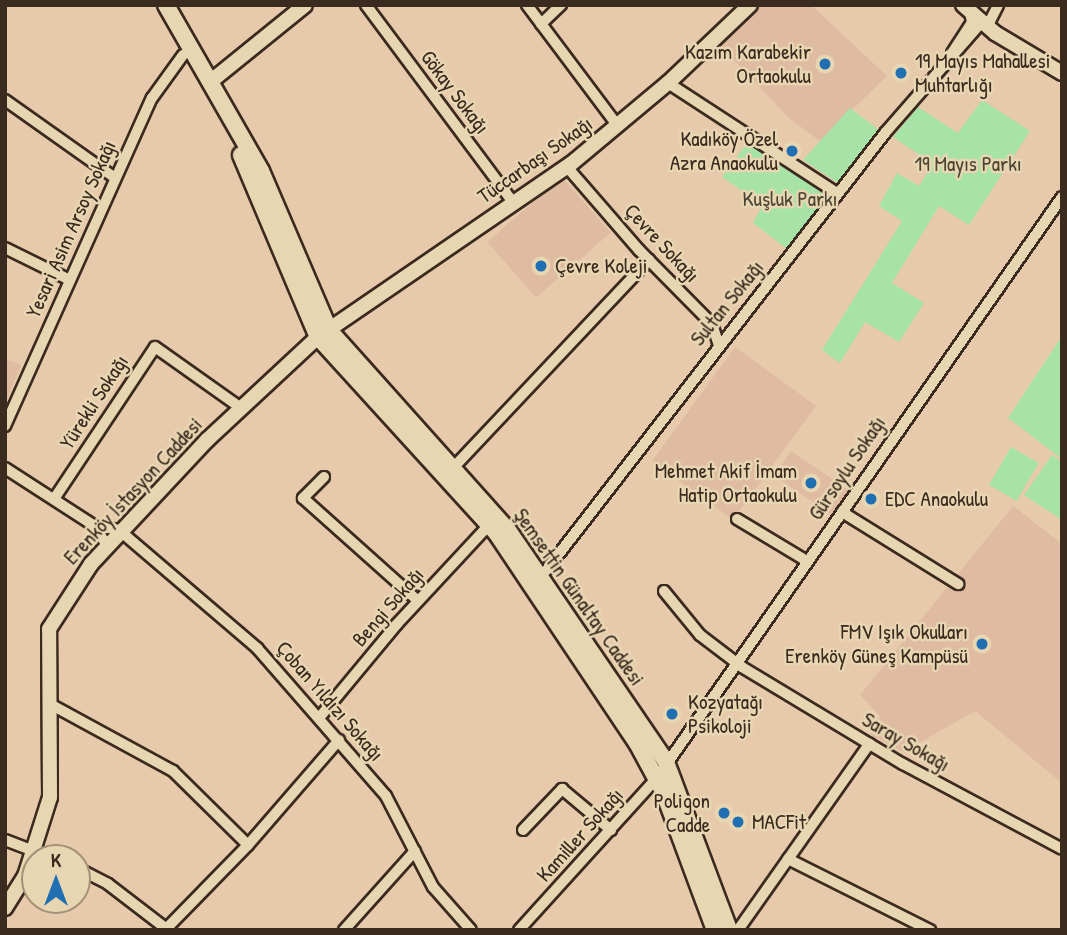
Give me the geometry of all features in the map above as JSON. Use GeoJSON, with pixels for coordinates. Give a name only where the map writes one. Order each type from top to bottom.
{"type":"FeatureCollection","features":[{"type":"Feature","properties":{"kind":"main road","name":"Şemsettin Günaltay Caddesi"},"geometry":{"type":"LineString","coordinates":[[153,5],[250,173],[323,334],[489,525],[657,778],[715,930]]}},
{"type":"Feature","properties":{"kind":"main road","name":"Şemsettin Günaltay Caddesi"},"geometry":{"type":"LineString","coordinates":[[166,5],[264,176],[323,334],[504,524],[541,577],[667,763],[729,930]]}},
{"type":"Feature","properties":{"kind":"street"},"geometry":{"type":"LineString","coordinates":[[210,82],[305,5]]}},
{"type":"Feature","properties":{"kind":"street","name":"Gökay Sokağı"},"geometry":{"type":"LineString","coordinates":[[366,5],[513,202]]}},
{"type":"Feature","properties":{"kind":"street"},"geometry":{"type":"LineString","coordinates":[[527,5],[618,126]]}},
{"type":"Feature","properties":{"kind":"street"},"geometry":{"type":"LineString","coordinates":[[541,24],[561,5]]}},
{"type":"Feature","properties":{"kind":"street","name":"Tüccarbaşı Sokağı"},"geometry":{"type":"LineString","coordinates":[[323,334],[567,167],[668,83],[750,5]]}},
{"type":"Feature","properties":{"kind":"street","name":"Sultan Sokağı"},"geometry":{"type":"LineString","coordinates":[[541,577],[837,193],[998,5]]}},
{"type":"Feature","properties":{"kind":"street"},"geometry":{"type":"LineString","coordinates":[[968,7],[1062,73]]}},
{"type":"Feature","properties":{"kind":"street","name":"Sultan Sokağı"},"geometry":{"type":"LineString","coordinates":[[950,58],[972,22],[968,7]]}},
{"type":"Feature","properties":{"kind":"street"},"geometry":{"type":"LineString","coordinates":[[986,22],[1062,65]]}},
{"type":"Feature","properties":{"kind":"street","name":"Yesari Asim Arsoy Sokağı"},"geometry":{"type":"LineString","coordinates":[[5,426],[68,279],[152,98],[183,55]]}},
{"type":"Feature","properties":{"kind":"street"},"geometry":{"type":"LineString","coordinates":[[668,83],[837,193]]}},
{"type":"Feature","properties":{"kind":"street"},"geometry":{"type":"LineString","coordinates":[[5,100],[115,178]]}},
{"type":"Feature","properties":{"kind":"street","name":"Çevre Sokağı"},"geometry":{"type":"LineString","coordinates":[[567,167],[649,260],[712,324]]}},
{"type":"Feature","properties":{"kind":"street","name":"Gürsoylu Sokağı"},"geometry":{"type":"LineString","coordinates":[[667,763],[1062,197]]}},
{"type":"Feature","properties":{"kind":"street"},"geometry":{"type":"LineString","coordinates":[[5,248],[68,279]]}},
{"type":"Feature","properties":{"kind":"street"},"geometry":{"type":"LineString","coordinates":[[453,468],[649,260]]}},
{"type":"Feature","properties":{"kind":"street"},"geometry":{"type":"LineString","coordinates":[[712,324],[723,329],[734,327]]}},
{"type":"Feature","properties":{"kind":"street"},"geometry":{"type":"LineString","coordinates":[[712,324],[720,338],[718,348]]}},
{"type":"Feature","properties":{"kind":"street","name":"Erenköy İstasyon Caddesi"},"geometry":{"type":"LineString","coordinates":[[36,844],[50,797],[50,625],[119,530],[241,408],[323,334]]}},
{"type":"Feature","properties":{"kind":"street","name":"Yürekli Sokağı"},"geometry":{"type":"LineString","coordinates":[[54,499],[155,347],[241,408]]}},
{"type":"Feature","properties":{"kind":"street"},"geometry":{"type":"LineString","coordinates":[[5,468],[93,525],[107,545]]}},
{"type":"Feature","properties":{"kind":"street"},"geometry":{"type":"LineString","coordinates":[[324,477],[303,498],[418,601]]}},
{"type":"Feature","properties":{"kind":"street"},"geometry":{"type":"LineString","coordinates":[[842,512],[958,584]]}},
{"type":"Feature","properties":{"kind":"street"},"geometry":{"type":"LineString","coordinates":[[737,519],[807,561]]}},
{"type":"Feature","properties":{"kind":"street"},"geometry":{"type":"LineString","coordinates":[[93,525],[119,530]]}},
{"type":"Feature","properties":{"kind":"street","name":"Bengi Sokağı"},"geometry":{"type":"LineString","coordinates":[[319,718],[418,601],[489,525]]}},
{"type":"Feature","properties":{"kind":"street","name":"Çoban Yıldızı Sokağı"},"geometry":{"type":"LineString","coordinates":[[119,530],[238,629],[339,740],[394,807],[440,898],[471,930]]}},
{"type":"Feature","properties":{"kind":"street","name":"Saray Sokağı"},"geometry":{"type":"LineString","coordinates":[[664,591],[700,635],[736,662],[869,744],[1062,849]]}},
{"type":"Feature","properties":{"kind":"street"},"geometry":{"type":"LineString","coordinates":[[50,704],[173,771],[248,845]]}},
{"type":"Feature","properties":{"kind":"street"},"geometry":{"type":"LineString","coordinates":[[91,875],[108,884],[167,929],[248,845],[339,740]]}},
{"type":"Feature","properties":{"kind":"street"},"geometry":{"type":"LineString","coordinates":[[737,930],[869,744]]}},
{"type":"Feature","properties":{"kind":"street","name":"Kamiller Sokağı"},"geometry":{"type":"LineString","coordinates":[[519,930],[611,830],[667,763]]}},
{"type":"Feature","properties":{"kind":"street"},"geometry":{"type":"LineString","coordinates":[[523,830],[562,789],[611,830]]}},
{"type":"Feature","properties":{"kind":"street"},"geometry":{"type":"LineString","coordinates":[[344,930],[415,850]]}},
{"type":"Feature","properties":{"kind":"street"},"geometry":{"type":"LineString","coordinates":[[788,859],[930,930]]}},
{"type":"Feature","properties":{"kind":"street","name":"Erenköy İstasyon Caddesi"},"geometry":{"type":"LineString","coordinates":[[5,908],[21,885]]}},
{"type":"Feature","properties":{"kind":"shaded area","name":"Kazım Karabekir Ortaokulu"},"geometry":{"type":"Polygon","coordinates":[[[752,5],[811,5],[887,76],[820,141],[789,118],[715,40],[752,5]]]}},
{"type":"Feature","properties":{"kind":"shaded area","name":"Çevre Koleji"},"geometry":{"type":"Polygon","coordinates":[[[562,177],[611,233],[536,298],[487,242],[562,177]]]}},
{"type":"Feature","properties":{"kind":"shaded area"},"geometry":{"type":"Polygon","coordinates":[[[735,347],[816,406],[733,520],[652,461],[735,347]]]}},
{"type":"Feature","properties":{"kind":"shaded area"},"geometry":{"type":"Polygon","coordinates":[[[5,359],[21,365],[5,404],[5,359]]]}},
{"type":"Feature","properties":{"kind":"shaded area","name":"Mehmet Akif İmam Hatip Ortaokulu"},"geometry":{"type":"Polygon","coordinates":[[[791,451],[850,491],[833,516],[774,476],[791,451]]]}},
{"type":"Feature","properties":{"kind":"shaded area","name":"FMV Işık Okulları Erenköy Güneş Kampüsü"},"geometry":{"type":"Polygon","coordinates":[[[1013,506],[1062,544],[1062,783],[975,711],[903,752],[870,734],[881,717],[860,695],[1013,506]]]}},
{"type":"Feature","properties":{"kind":"green space","name":"19 Mayıs Parkı"},"geometry":{"type":"Polygon","coordinates":[[[982,100],[1030,131],[969,225],[939,206],[892,283],[924,303],[899,342],[865,322],[840,363],[822,350],[902,221],[879,206],[897,173],[919,186],[933,164],[893,137],[918,107],[958,133],[982,100]]]}},
{"type":"Feature","properties":{"kind":"green space"},"geometry":{"type":"Polygon","coordinates":[[[850,108],[879,130],[838,183],[803,160],[850,108]]]}},
{"type":"Feature","properties":{"kind":"green space","name":"Kuşluk Parkı"},"geometry":{"type":"Polygon","coordinates":[[[750,139],[832,195],[786,248],[753,223],[763,205],[722,177],[750,139]]]}},
{"type":"Feature","properties":{"kind":"green space"},"geometry":{"type":"Polygon","coordinates":[[[1062,336],[1062,459],[1008,418],[1062,336]]]}},
{"type":"Feature","properties":{"kind":"green space"},"geometry":{"type":"Polygon","coordinates":[[[1011,447],[1039,463],[1017,501],[989,485],[1011,447]]]}},
{"type":"Feature","properties":{"kind":"green space"},"geometry":{"type":"Polygon","coordinates":[[[1052,455],[1062,462],[1062,520],[1024,495],[1052,455]]]}},
{"type":"Feature","properties":{"kind":"place","name":"Kazım Karabekir Ortaokulu"},"geometry":{"type":"Point","coordinates":[825,64]}},
{"type":"Feature","properties":{"kind":"place","name":"19 Mayıs Mahallesi Muhtarlığı"},"geometry":{"type":"Point","coordinates":[901,73]}},
{"type":"Feature","properties":{"kind":"place","name":"Kadıköy Özel Azra Anaokulu"},"geometry":{"type":"Point","coordinates":[792,151]}},
{"type":"Feature","properties":{"kind":"place","name":"Çevre Koleji"},"geometry":{"type":"Point","coordinates":[541,266]}},
{"type":"Feature","properties":{"kind":"place","name":"Mehmet Akif İmam Hatip Ortaokulu"},"geometry":{"type":"Point","coordinates":[811,483]}},
{"type":"Feature","properties":{"kind":"place","name":"EDC Anaokulu"},"geometry":{"type":"Point","coordinates":[871,499]}},
{"type":"Feature","properties":{"kind":"place","name":"FMV Işık Okulları Erenköy Güneş Kampüsü"},"geometry":{"type":"Point","coordinates":[982,644]}},
{"type":"Feature","properties":{"kind":"place","name":"Kozyatağı Psikoloji"},"geometry":{"type":"Point","coordinates":[672,714]}},
{"type":"Feature","properties":{"kind":"place","name":"Poligon Cadde"},"geometry":{"type":"Point","coordinates":[724,813]}},
{"type":"Feature","properties":{"kind":"place","name":"MACFit"},"geometry":{"type":"Point","coordinates":[738,822]}}]}
